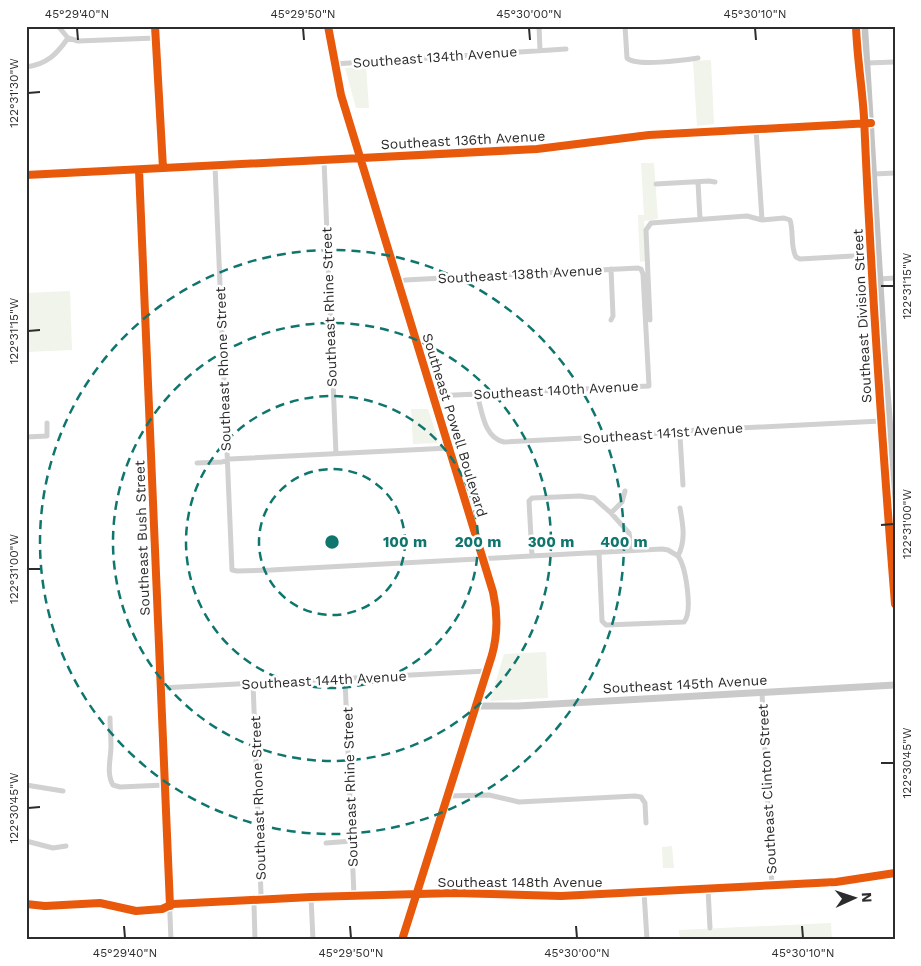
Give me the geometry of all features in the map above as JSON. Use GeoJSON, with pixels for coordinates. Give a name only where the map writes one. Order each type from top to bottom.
{"type":"FeatureCollection","features":[{"type":"Feature","properties":{"kind":"main road","name":"Southeast Powell Boulevard"},"geometry":{"type":"LineString","coordinates":[[328,26],[334,64],[372,199],[376,206],[483,559],[495,602],[497,621],[495,644],[487,671],[402,940]]}},
{"type":"Feature","properties":{"kind":"main road","name":"Southeast Division Street"},"geometry":{"type":"LineString","coordinates":[[856,26],[862,96],[874,174],[877,372],[895,503]]}},
{"type":"Feature","properties":{"kind":"main road","name":"Southeast Division Street"},"geometry":{"type":"LineString","coordinates":[[864,26],[871,255],[876,279],[889,395],[885,422],[895,604]]}},
{"type":"Feature","properties":{"kind":"main road"},"geometry":{"type":"LineString","coordinates":[[857,53],[862,61],[866,63]]}},
{"type":"Feature","properties":{"kind":"main road"},"geometry":{"type":"LineString","coordinates":[[877,372],[881,378],[883,394],[889,395]]}},
{"type":"Feature","properties":{"kind":"main road"},"geometry":{"type":"LineString","coordinates":[[892,561],[895,573]]}},
{"type":"Feature","properties":{"kind":"street"},"geometry":{"type":"LineString","coordinates":[[58,26],[58,29],[68,38],[78,41],[156,38]]}},
{"type":"Feature","properties":{"kind":"street"},"geometry":{"type":"LineString","coordinates":[[155,26],[163,168]]}},
{"type":"Feature","properties":{"kind":"street"},"geometry":{"type":"LineString","coordinates":[[539,26],[540,50]]}},
{"type":"Feature","properties":{"kind":"street"},"geometry":{"type":"LineString","coordinates":[[625,26],[627,58],[632,62],[670,62],[698,58]]}},
{"type":"Feature","properties":{"kind":"street"},"geometry":{"type":"LineString","coordinates":[[26,67],[47,61],[58,52],[68,38]]}},
{"type":"Feature","properties":{"kind":"street","name":"Southeast 134th Avenue"},"geometry":{"type":"LineString","coordinates":[[334,64],[566,49]]}},
{"type":"Feature","properties":{"kind":"street"},"geometry":{"type":"LineString","coordinates":[[866,63],[895,62]]}},
{"type":"Feature","properties":{"kind":"street","name":"Southeast 136th Avenue"},"geometry":{"type":"LineString","coordinates":[[26,176],[546,149],[642,135],[867,124]]}},
{"type":"Feature","properties":{"kind":"street"},"geometry":{"type":"LineString","coordinates":[[756,129],[762,220]]}},
{"type":"Feature","properties":{"kind":"street","name":"Southeast Rhine Street"},"geometry":{"type":"LineString","coordinates":[[324,160],[336,454]]}},
{"type":"Feature","properties":{"kind":"street","name":"Southeast Rhone Street"},"geometry":{"type":"LineString","coordinates":[[215,166],[231,569],[233,571],[483,559]]}},
{"type":"Feature","properties":{"kind":"street","name":"Southeast Bush Street"},"geometry":{"type":"LineString","coordinates":[[139,170],[171,940]]}},
{"type":"Feature","properties":{"kind":"street"},"geometry":{"type":"LineString","coordinates":[[874,174],[895,173]]}},
{"type":"Feature","properties":{"kind":"street"},"geometry":{"type":"LineString","coordinates":[[698,182],[700,219]]}},
{"type":"Feature","properties":{"kind":"street"},"geometry":{"type":"LineString","coordinates":[[656,184],[715,182]]}},
{"type":"Feature","properties":{"kind":"street"},"geometry":{"type":"LineString","coordinates":[[650,320],[646,230],[648,226],[660,222],[747,216],[762,220],[784,218],[790,220],[796,258],[871,255]]}},
{"type":"Feature","properties":{"kind":"street"},"geometry":{"type":"LineString","coordinates":[[611,269],[613,316],[611,320]]}},
{"type":"Feature","properties":{"kind":"street","name":"Southeast 138th Avenue"},"geometry":{"type":"LineString","coordinates":[[399,282],[405,280],[641,269],[643,274],[649,386]]}},
{"type":"Feature","properties":{"kind":"street"},"geometry":{"type":"LineString","coordinates":[[876,279],[895,278]]}},
{"type":"Feature","properties":{"kind":"street","name":"Southeast 140th Avenue"},"geometry":{"type":"LineString","coordinates":[[433,396],[649,386]]}},
{"type":"Feature","properties":{"kind":"street","name":"Southeast 141st Avenue"},"geometry":{"type":"LineString","coordinates":[[477,394],[488,431],[494,438],[504,442],[625,436],[681,431],[885,422]]}},
{"type":"Feature","properties":{"kind":"street"},"geometry":{"type":"LineString","coordinates":[[26,437],[47,436],[47,423]]}},
{"type":"Feature","properties":{"kind":"street"},"geometry":{"type":"LineString","coordinates":[[681,431],[682,485]]}},
{"type":"Feature","properties":{"kind":"street"},"geometry":{"type":"LineString","coordinates":[[197,463],[449,448]]}},
{"type":"Feature","properties":{"kind":"street"},"geometry":{"type":"LineString","coordinates":[[611,513],[622,502],[625,491]]}},
{"type":"Feature","properties":{"kind":"street"},"geometry":{"type":"LineString","coordinates":[[532,556],[529,501],[532,498],[587,496],[594,498],[629,533],[632,551]]}},
{"type":"Feature","properties":{"kind":"street"},"geometry":{"type":"LineString","coordinates":[[678,556],[684,538],[680,508]]}},
{"type":"Feature","properties":{"kind":"street"},"geometry":{"type":"LineString","coordinates":[[483,559],[662,549],[668,550],[678,556],[684,567],[688,610],[687,618],[684,622],[606,625],[602,621],[599,553]]}},
{"type":"Feature","properties":{"kind":"street","name":"Southeast 144th Avenue"},"geometry":{"type":"LineString","coordinates":[[161,688],[487,671]]}},
{"type":"Feature","properties":{"kind":"street","name":"Southeast Rhine Street"},"geometry":{"type":"LineString","coordinates":[[345,678],[354,896]]}},
{"type":"Feature","properties":{"kind":"street","name":"Southeast Rhone Street"},"geometry":{"type":"LineString","coordinates":[[253,683],[261,894],[254,904],[256,940]]}},
{"type":"Feature","properties":{"kind":"street","name":"Southeast 145th Avenue"},"geometry":{"type":"LineString","coordinates":[[476,706],[518,706],[895,685]]}},
{"type":"Feature","properties":{"kind":"street","name":"Southeast Clinton Street"},"geometry":{"type":"LineString","coordinates":[[762,692],[772,886]]}},
{"type":"Feature","properties":{"kind":"street"},"geometry":{"type":"LineString","coordinates":[[110,718],[111,749],[109,762],[112,785],[120,787],[165,785]]}},
{"type":"Feature","properties":{"kind":"street"},"geometry":{"type":"LineString","coordinates":[[26,785],[63,791]]}},
{"type":"Feature","properties":{"kind":"street"},"geometry":{"type":"LineString","coordinates":[[448,796],[489,794],[519,802],[635,796],[641,798],[644,803],[646,823]]}},
{"type":"Feature","properties":{"kind":"street"},"geometry":{"type":"LineString","coordinates":[[26,841],[54,848],[66,846]]}},
{"type":"Feature","properties":{"kind":"street"},"geometry":{"type":"LineString","coordinates":[[326,842],[352,841]]}},
{"type":"Feature","properties":{"kind":"street","name":"Southeast 148th Avenue"},"geometry":{"type":"LineString","coordinates":[[26,904],[45,906],[100,903],[134,910],[311,897],[468,893],[545,897],[836,882],[895,873]]}},
{"type":"Feature","properties":{"kind":"street"},"geometry":{"type":"LineString","coordinates":[[708,889],[710,928]]}},
{"type":"Feature","properties":{"kind":"street"},"geometry":{"type":"LineString","coordinates":[[644,892],[647,940]]}},
{"type":"Feature","properties":{"kind":"street"},"geometry":{"type":"LineString","coordinates":[[311,897],[313,940]]}},
{"type":"Feature","properties":{"kind":"shaded area"},"geometry":{"type":"Polygon","coordinates":[[[711,60],[714,124],[697,126],[693,61],[711,60]]]}},
{"type":"Feature","properties":{"kind":"shaded area"},"geometry":{"type":"Polygon","coordinates":[[[366,67],[369,108],[356,108],[345,68],[366,67]]]}},
{"type":"Feature","properties":{"kind":"shaded area"},"geometry":{"type":"Polygon","coordinates":[[[641,163],[654,163],[658,219],[644,221],[646,261],[640,262],[638,215],[644,215],[641,163]]]}},
{"type":"Feature","properties":{"kind":"shaded area"},"geometry":{"type":"Polygon","coordinates":[[[70,291],[72,350],[26,352],[26,293],[70,291]]]}},
{"type":"Feature","properties":{"kind":"shaded area"},"geometry":{"type":"Polygon","coordinates":[[[411,409],[428,409],[438,439],[437,443],[413,444],[411,409]]]}},
{"type":"Feature","properties":{"kind":"shaded area"},"geometry":{"type":"Polygon","coordinates":[[[546,652],[548,698],[490,701],[504,654],[546,652]]]}},
{"type":"Feature","properties":{"kind":"shaded area"},"geometry":{"type":"Polygon","coordinates":[[[672,846],[674,868],[663,868],[662,847],[672,846]]]}},
{"type":"Feature","properties":{"kind":"shaded area"},"geometry":{"type":"Polygon","coordinates":[[[831,923],[832,940],[680,940],[679,930],[831,923]]]}},
{"type":"Feature","properties":{"kind":"cycle path"},"geometry":{"type":"LineString","coordinates":[[155,26],[163,168]]}},
{"type":"Feature","properties":{"kind":"cycle path"},"geometry":{"type":"LineString","coordinates":[[328,26],[341,95],[493,592],[496,608],[496,631],[492,655],[402,940]]}},
{"type":"Feature","properties":{"kind":"cycle path"},"geometry":{"type":"LineString","coordinates":[[856,26],[864,117],[877,360],[895,604]]}},
{"type":"Feature","properties":{"kind":"cycle path"},"geometry":{"type":"LineString","coordinates":[[26,175],[537,149],[649,135],[871,123]]}},
{"type":"Feature","properties":{"kind":"cycle path"},"geometry":{"type":"LineString","coordinates":[[139,170],[170,906]]}},
{"type":"Feature","properties":{"kind":"cycle path"},"geometry":{"type":"LineString","coordinates":[[26,904],[45,906],[100,903],[136,911],[162,909],[173,904],[311,897],[454,893],[561,896],[836,882],[895,873]]}}]}
